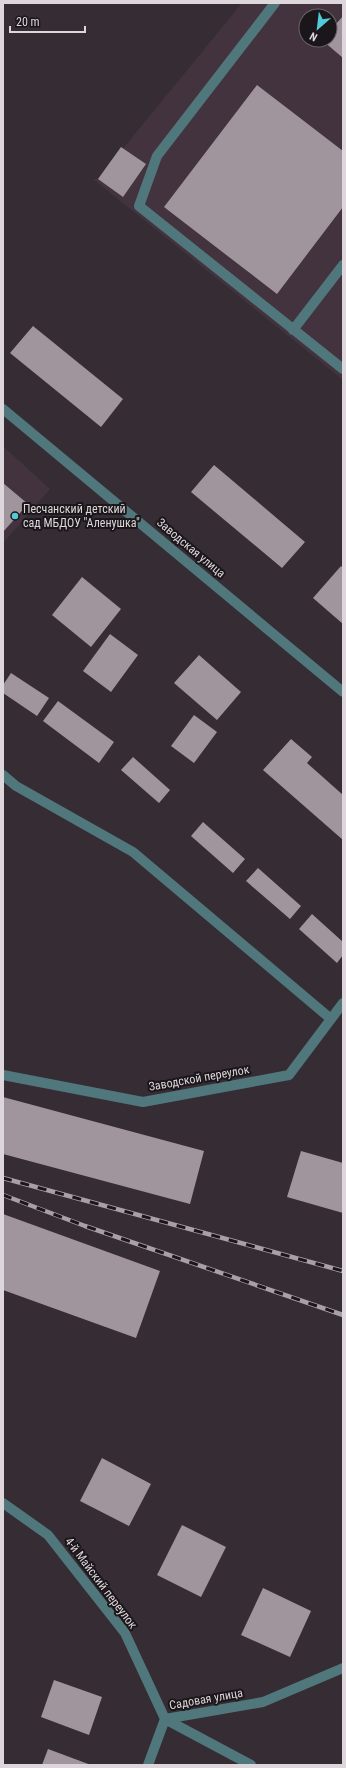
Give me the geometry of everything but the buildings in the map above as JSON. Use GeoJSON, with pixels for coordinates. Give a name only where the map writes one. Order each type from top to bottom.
{"type":"FeatureCollection","features":[{"type":"Feature","properties":{"kind":"street"},"geometry":{"type":"LineString","coordinates":[[275,3],[157,156],[139,206],[343,369]]}},
{"type":"Feature","properties":{"kind":"street"},"geometry":{"type":"LineString","coordinates":[[293,330],[343,265]]}},
{"type":"Feature","properties":{"kind":"street","name":"Заводская улица"},"geometry":{"type":"LineString","coordinates":[[3,409],[343,692]]}},
{"type":"Feature","properties":{"kind":"street"},"geometry":{"type":"LineString","coordinates":[[3,775],[16,786],[133,852],[331,1019]]}},
{"type":"Feature","properties":{"kind":"street","name":"Заводской переулок"},"geometry":{"type":"LineString","coordinates":[[3,1075],[143,1102],[289,1075],[343,1004]]}},
{"type":"Feature","properties":{"kind":"street","name":"4-й Майский переулок"},"geometry":{"type":"LineString","coordinates":[[3,1503],[48,1535],[125,1633],[165,1720]]}},
{"type":"Feature","properties":{"kind":"street","name":"Садовая улица"},"geometry":{"type":"LineString","coordinates":[[165,1720],[263,1702],[343,1668]]}},
{"type":"Feature","properties":{"kind":"street"},"geometry":{"type":"LineString","coordinates":[[148,1765],[165,1720]]}},
{"type":"Feature","properties":{"kind":"street","name":"Садовая улица"},"geometry":{"type":"LineString","coordinates":[[165,1720],[251,1765]]}},
{"type":"Feature","properties":{"kind":"shaded area"},"geometry":{"type":"Polygon","coordinates":[[[242,3],[343,3],[343,380],[93,179],[98,179],[242,3]]]}},
{"type":"Feature","properties":{"kind":"shaded area","name":"Песчанский детский сад МБДОУ \"Аленушка\""},"geometry":{"type":"Polygon","coordinates":[[[3,446],[50,489],[3,543],[3,446]]]}},
{"type":"Feature","properties":{"kind":"railway"},"geometry":{"type":"LineString","coordinates":[[3,1178],[343,1271]]}},
{"type":"Feature","properties":{"kind":"railway"},"geometry":{"type":"LineString","coordinates":[[3,1195],[85,1226],[343,1315]]}},
{"type":"Feature","properties":{"kind":"place","name":"Песчанский детский сад МБДОУ \"Аленушка\""},"geometry":{"type":"Point","coordinates":[15,516]}}]}
